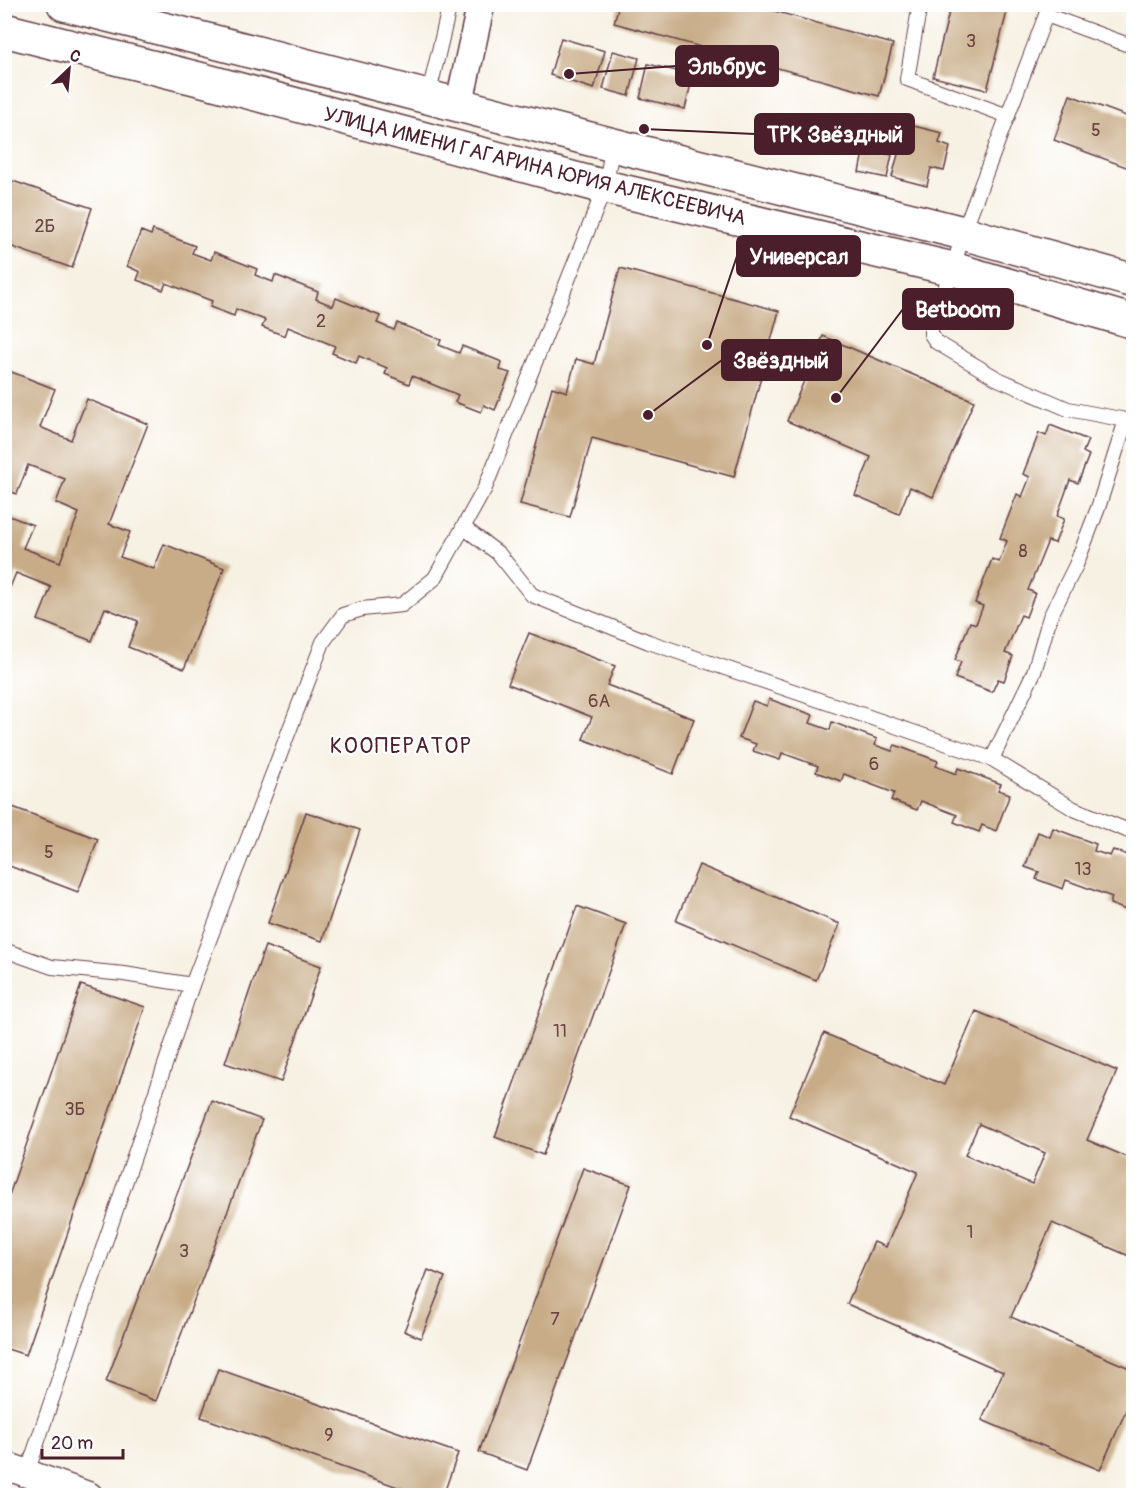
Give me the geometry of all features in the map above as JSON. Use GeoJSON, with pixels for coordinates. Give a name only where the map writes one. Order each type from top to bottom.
{"type":"FeatureCollection","features":[{"type":"Feature","properties":{"kind":"street","name":"УЛИЦА ИМЕНИ ГАГАРИНА ЮРИЯ АЛЕКСЕЕВИЧА"},"geometry":{"type":"LineString","coordinates":[[64,4],[963,233],[1134,281]]}},
{"type":"Feature","properties":{"kind":"street"},"geometry":{"type":"LineString","coordinates":[[443,101],[481,4]]}},
{"type":"Feature","properties":{"kind":"street","name":"УЛИЦА ИМЕНИ ГАГАРИНА ЮРИЯ АЛЕКСЕЕВИЧА"},"geometry":{"type":"LineString","coordinates":[[4,30],[605,186],[953,269],[1134,322]]}},
{"type":"Feature","properties":{"kind":"street"},"geometry":{"type":"LineString","coordinates":[[16,1469],[80,1494]]}},
{"type":"Feature","properties":{"kind":"lane"},"geometry":{"type":"LineString","coordinates":[[443,101],[450,4]]}},
{"type":"Feature","properties":{"kind":"lane"},"geometry":{"type":"LineString","coordinates":[[920,4],[907,79],[1008,116]]}},
{"type":"Feature","properties":{"kind":"lane"},"geometry":{"type":"LineString","coordinates":[[992,759],[1034,672],[1050,617],[1076,566],[1130,422],[1068,409],[998,379],[936,342],[931,334],[931,323],[953,269],[963,233],[1047,10],[1134,47]]}},
{"type":"Feature","properties":{"kind":"lane"},"geometry":{"type":"LineString","coordinates":[[16,1469],[192,985],[323,642],[343,615],[362,609],[402,605],[435,578],[485,488],[605,186],[613,145]]}},
{"type":"Feature","properties":{"kind":"lane"},"geometry":{"type":"LineString","coordinates":[[463,527],[499,554],[532,595],[649,642],[992,759],[1074,809],[1134,833]]}},
{"type":"Feature","properties":{"kind":"lane"},"geometry":{"type":"LineString","coordinates":[[4,950],[52,967],[124,974],[192,985]]}},
{"type":"Feature","properties":{"kind":"building"},"geometry":{"type":"Polygon","coordinates":[[[619,4],[749,4],[893,44],[879,96],[614,23],[619,4]]]}},
{"type":"Feature","properties":{"kind":"building"},"geometry":{"type":"Polygon","coordinates":[[[951,4],[1009,4],[987,90],[933,77],[951,4]]]}},
{"type":"Feature","properties":{"kind":"building"},"geometry":{"type":"Polygon","coordinates":[[[561,38],[605,51],[594,89],[550,75],[561,38]]]}},
{"type":"Feature","properties":{"kind":"building"},"geometry":{"type":"Polygon","coordinates":[[[613,51],[639,58],[629,96],[603,89],[613,51]]]}},
{"type":"Feature","properties":{"kind":"building"},"geometry":{"type":"Polygon","coordinates":[[[648,64],[693,75],[685,109],[640,98],[648,64]]]}},
{"type":"Feature","properties":{"kind":"building"},"geometry":{"type":"Polygon","coordinates":[[[1070,95],[1134,119],[1134,170],[1054,140],[1070,95]]]}},
{"type":"Feature","properties":{"kind":"building"},"geometry":{"type":"Polygon","coordinates":[[[906,124],[942,133],[939,143],[950,147],[944,171],[931,168],[927,186],[892,177],[906,124]]]}},
{"type":"Feature","properties":{"kind":"building"},"geometry":{"type":"Polygon","coordinates":[[[864,148],[892,155],[887,178],[859,172],[864,148]]]}},
{"type":"Feature","properties":{"kind":"building"},"geometry":{"type":"Polygon","coordinates":[[[4,178],[92,208],[72,268],[4,244],[4,178]]]}},
{"type":"Feature","properties":{"kind":"building"},"geometry":{"type":"Polygon","coordinates":[[[153,230],[195,246],[192,253],[211,260],[214,252],[257,269],[255,275],[273,282],[275,275],[318,292],[316,299],[333,306],[336,298],[380,316],[377,323],[394,330],[397,323],[441,340],[439,345],[459,353],[462,346],[502,362],[500,370],[510,373],[495,410],[484,405],[481,412],[455,402],[458,395],[412,376],[409,384],[385,374],[387,368],[359,356],[356,363],[332,353],[335,346],[288,327],[285,336],[262,327],[265,320],[236,309],[234,316],[210,307],[212,301],[166,283],[163,290],[137,280],[140,272],[127,266],[141,231],[151,235],[153,230]]]}},
{"type":"Feature","properties":{"kind":"building"},"geometry":{"type":"Polygon","coordinates":[[[620,268],[779,311],[734,477],[592,438],[570,517],[520,504],[552,387],[567,392],[576,359],[594,364],[620,268]]]}},
{"type":"Feature","properties":{"kind":"building"},"geometry":{"type":"Polygon","coordinates":[[[823,336],[974,401],[933,497],[910,487],[899,514],[855,495],[871,457],[787,421],[823,336]]]}},
{"type":"Feature","properties":{"kind":"building"},"geometry":{"type":"Polygon","coordinates":[[[4,369],[55,389],[40,427],[71,440],[87,399],[148,424],[109,524],[130,532],[120,557],[154,569],[164,544],[224,568],[184,669],[128,647],[138,621],[105,608],[92,641],[38,620],[51,587],[16,573],[4,602],[4,514],[33,525],[23,548],[60,562],[79,513],[56,503],[65,479],[28,465],[17,494],[4,489],[4,369]]]}},
{"type":"Feature","properties":{"kind":"building"},"geometry":{"type":"Polygon","coordinates":[[[1050,425],[1088,440],[1083,452],[1089,455],[1078,483],[1070,480],[1057,516],[1064,519],[1055,543],[1048,541],[1028,590],[1035,593],[1026,617],[1021,615],[1005,653],[1013,656],[1004,681],[998,679],[992,692],[955,678],[961,662],[955,660],[970,622],[976,624],[983,606],[975,603],[992,559],[999,562],[1007,541],[1000,538],[1017,494],[1022,497],[1030,477],[1023,474],[1039,433],[1046,436],[1050,425]]]}},
{"type":"Feature","properties":{"kind":"building"},"geometry":{"type":"Polygon","coordinates":[[[529,633],[615,666],[607,685],[694,719],[673,774],[583,739],[592,717],[508,684],[529,633]]]}},
{"type":"Feature","properties":{"kind":"building"},"geometry":{"type":"Polygon","coordinates":[[[769,699],[813,715],[810,723],[830,730],[832,722],[877,739],[875,745],[892,751],[895,745],[938,761],[936,766],[956,774],[958,768],[1001,784],[998,790],[1010,794],[996,831],[982,825],[979,832],[954,822],[957,815],[921,801],[917,810],[891,800],[894,793],[844,774],[841,781],[816,772],[818,766],[782,753],[780,760],[753,751],[756,744],[739,738],[753,701],[767,706],[769,699]]]}},
{"type":"Feature","properties":{"kind":"building"},"geometry":{"type":"Polygon","coordinates":[[[10,806],[98,839],[78,892],[4,864],[4,817],[6,818],[10,806]]]}},
{"type":"Feature","properties":{"kind":"building"},"geometry":{"type":"Polygon","coordinates":[[[306,812],[360,830],[322,941],[268,923],[306,812]]]}},
{"type":"Feature","properties":{"kind":"building"},"geometry":{"type":"Polygon","coordinates":[[[1053,828],[1096,844],[1094,851],[1110,856],[1113,850],[1134,857],[1134,913],[1110,904],[1112,897],[1066,880],[1063,889],[1036,879],[1039,872],[1025,867],[1038,832],[1050,837],[1053,828]]]}},
{"type":"Feature","properties":{"kind":"building"},"geometry":{"type":"Polygon","coordinates":[[[699,865],[840,924],[816,980],[676,921],[699,865]]]}},
{"type":"Feature","properties":{"kind":"building"},"geometry":{"type":"Polygon","coordinates":[[[577,906],[626,924],[543,1155],[495,1137],[577,906]]]}},
{"type":"Feature","properties":{"kind":"building"},"geometry":{"type":"Polygon","coordinates":[[[265,946],[321,966],[281,1082],[225,1063],[265,946]]]}},
{"type":"Feature","properties":{"kind":"building"},"geometry":{"type":"Polygon","coordinates":[[[81,985],[145,1007],[26,1355],[4,1348],[4,1210],[81,985]]]}},
{"type":"Feature","properties":{"kind":"building"},"geometry":{"type":"Polygon","coordinates":[[[976,1011],[1117,1071],[1087,1140],[1134,1160],[1134,1258],[1052,1223],[1011,1317],[1134,1370],[1134,1392],[1100,1470],[982,1420],[1003,1372],[847,1304],[874,1242],[886,1247],[918,1172],[789,1116],[824,1033],[944,1085],[976,1011]],[[979,1124],[965,1155],[1032,1184],[1045,1153],[979,1124]]]}},
{"type":"Feature","properties":{"kind":"building"},"geometry":{"type":"Polygon","coordinates":[[[212,1101],[262,1120],[156,1401],[106,1382],[212,1101]]]}},
{"type":"Feature","properties":{"kind":"building"},"geometry":{"type":"Polygon","coordinates":[[[583,1168],[631,1185],[527,1470],[479,1452],[583,1168]]]}},
{"type":"Feature","properties":{"kind":"building"},"geometry":{"type":"Polygon","coordinates":[[[428,1270],[445,1277],[421,1338],[404,1331],[428,1270]]]}},
{"type":"Feature","properties":{"kind":"building"},"geometry":{"type":"Polygon","coordinates":[[[218,1369],[458,1453],[443,1496],[423,1496],[201,1417],[218,1369]]]}},
{"type":"Feature","properties":{"kind":"place","name":"Эльбрус"},"geometry":{"type":"Point","coordinates":[569,74]}},
{"type":"Feature","properties":{"kind":"place","name":"ТРК Звёздный"},"geometry":{"type":"Point","coordinates":[644,129]}},
{"type":"Feature","properties":{"kind":"place","name":"Универсал"},"geometry":{"type":"Point","coordinates":[707,345]}},
{"type":"Feature","properties":{"kind":"place","name":"Betboom"},"geometry":{"type":"Point","coordinates":[836,398]}},
{"type":"Feature","properties":{"kind":"place","name":"Звёздный"},"geometry":{"type":"Point","coordinates":[648,415]}},
{"type":"Feature","properties":{"kind":"district","name":"КООПЕРАТОР"},"geometry":{"type":"Point","coordinates":[401,745]}}]}
